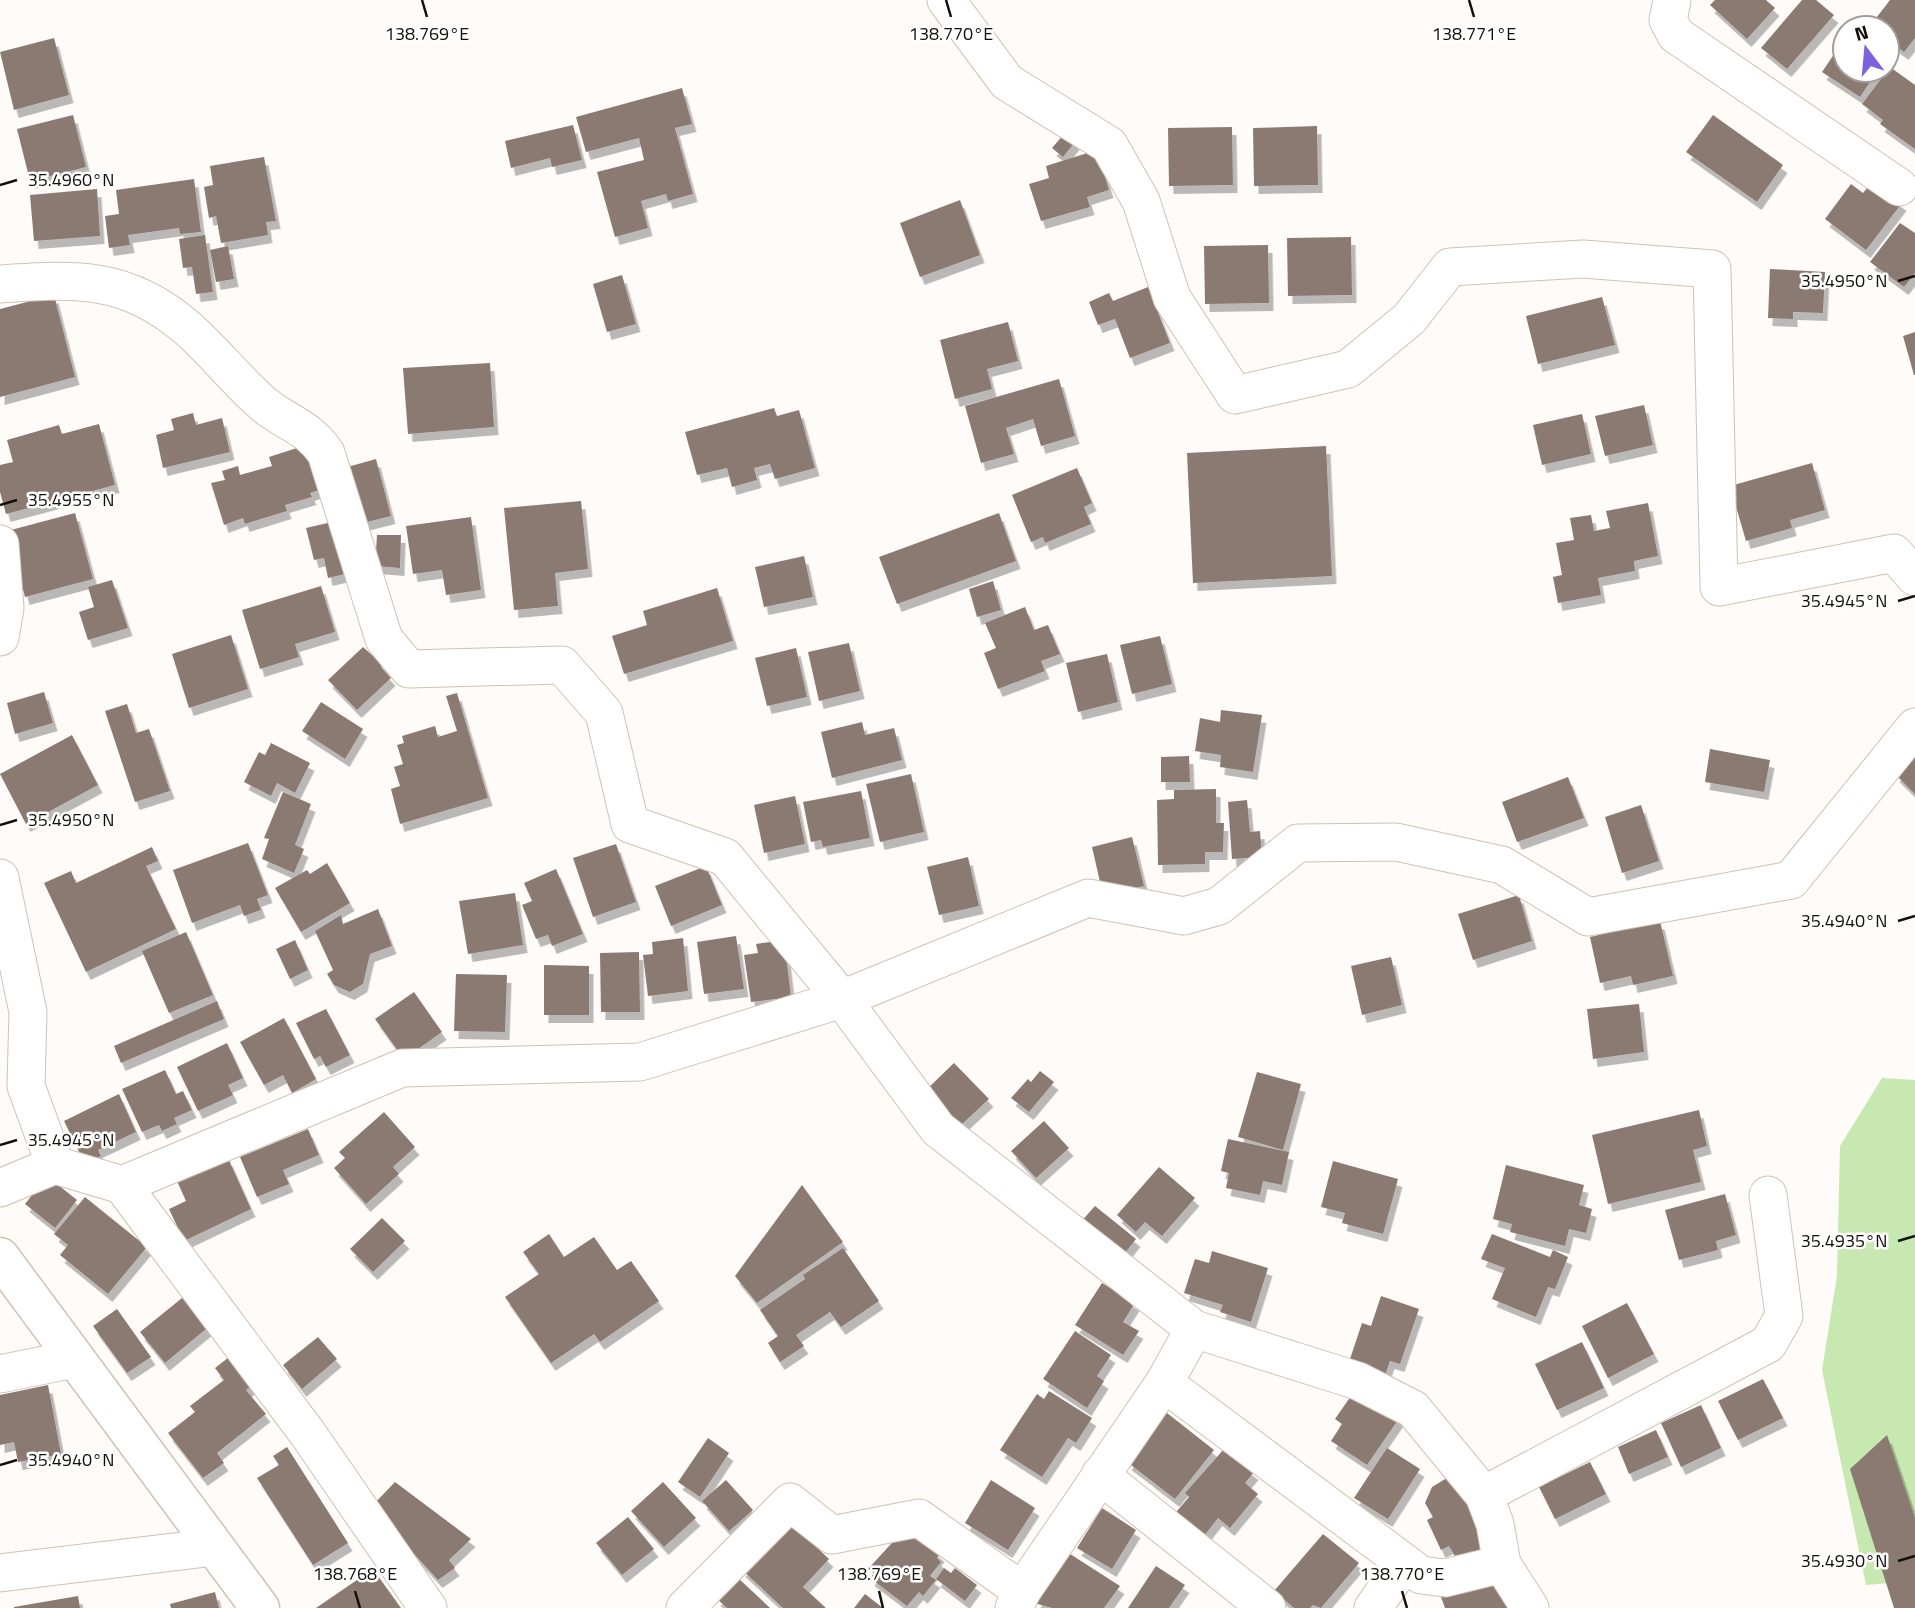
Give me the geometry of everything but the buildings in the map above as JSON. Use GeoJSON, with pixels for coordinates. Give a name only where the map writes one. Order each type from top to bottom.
{"type":"FeatureCollection","features":[{"type":"Feature","properties":{"kind":"main road"},"geometry":{"type":"LineString","coordinates":[[0,1256],[260,1608]]}},
{"type":"Feature","properties":{"kind":"street"},"geometry":{"type":"LineString","coordinates":[[946,0],[1007,82],[1109,145],[1141,201],[1172,298],[1235,395],[1348,369],[1409,319],[1450,267],[1583,259],[1712,269],[1718,587],[1894,553],[1915,577]]}},
{"type":"Feature","properties":{"kind":"street"},"geometry":{"type":"LineString","coordinates":[[1672,0],[1668,20],[1676,35],[1899,187]]}},
{"type":"Feature","properties":{"kind":"street"},"geometry":{"type":"LineString","coordinates":[[0,284],[61,280],[113,286],[149,299],[186,327],[262,403],[313,435],[326,453],[384,639],[409,669],[562,665],[604,713],[630,824],[725,856],[842,999],[938,1129],[1194,1329],[1358,1381],[1413,1409],[1484,1494],[1495,1524],[1502,1564],[1530,1608]]}},
{"type":"Feature","properties":{"kind":"street"},"geometry":{"type":"LineString","coordinates":[[0,544],[5,608],[0,637]]}},
{"type":"Feature","properties":{"kind":"street"},"geometry":{"type":"LineString","coordinates":[[122,1185],[402,1068],[640,1062],[842,999],[1088,898],[1184,916],[1219,906],[1298,843],[1395,842],[1502,865],[1588,918],[1791,880],[1915,727]]}},
{"type":"Feature","properties":{"kind":"street"},"geometry":{"type":"LineString","coordinates":[[0,878],[28,1012],[26,1086],[55,1165]]}},
{"type":"Feature","properties":{"kind":"street"},"geometry":{"type":"LineString","coordinates":[[0,1188],[55,1165],[122,1185],[308,1434],[428,1608]]}},
{"type":"Feature","properties":{"kind":"street"},"geometry":{"type":"LineString","coordinates":[[1484,1494],[1768,1343],[1784,1316],[1768,1195]]}},
{"type":"Feature","properties":{"kind":"street"},"geometry":{"type":"LineString","coordinates":[[685,1608],[790,1502],[832,1535],[919,1518],[1018,1600],[1164,1383],[1194,1329]]}},
{"type":"Feature","properties":{"kind":"street"},"geometry":{"type":"LineString","coordinates":[[0,1374],[74,1359]]}},
{"type":"Feature","properties":{"kind":"street"},"geometry":{"type":"LineString","coordinates":[[1164,1383],[1403,1565],[1421,1575],[1445,1578],[1502,1564]]}},
{"type":"Feature","properties":{"kind":"street"},"geometry":{"type":"LineString","coordinates":[[1100,1475],[1267,1608]]}},
{"type":"Feature","properties":{"kind":"street"},"geometry":{"type":"LineString","coordinates":[[0,1573],[215,1547]]}},
{"type":"Feature","properties":{"kind":"street"},"geometry":{"type":"LineString","coordinates":[[1373,1608],[1403,1565]]}},
{"type":"Feature","properties":{"kind":"green space"},"geometry":{"type":"Polygon","coordinates":[[[1882,1078],[1915,1080],[1915,1581],[1866,1585],[1822,1370],[1837,1276],[1840,1146],[1882,1078]]]}}]}
